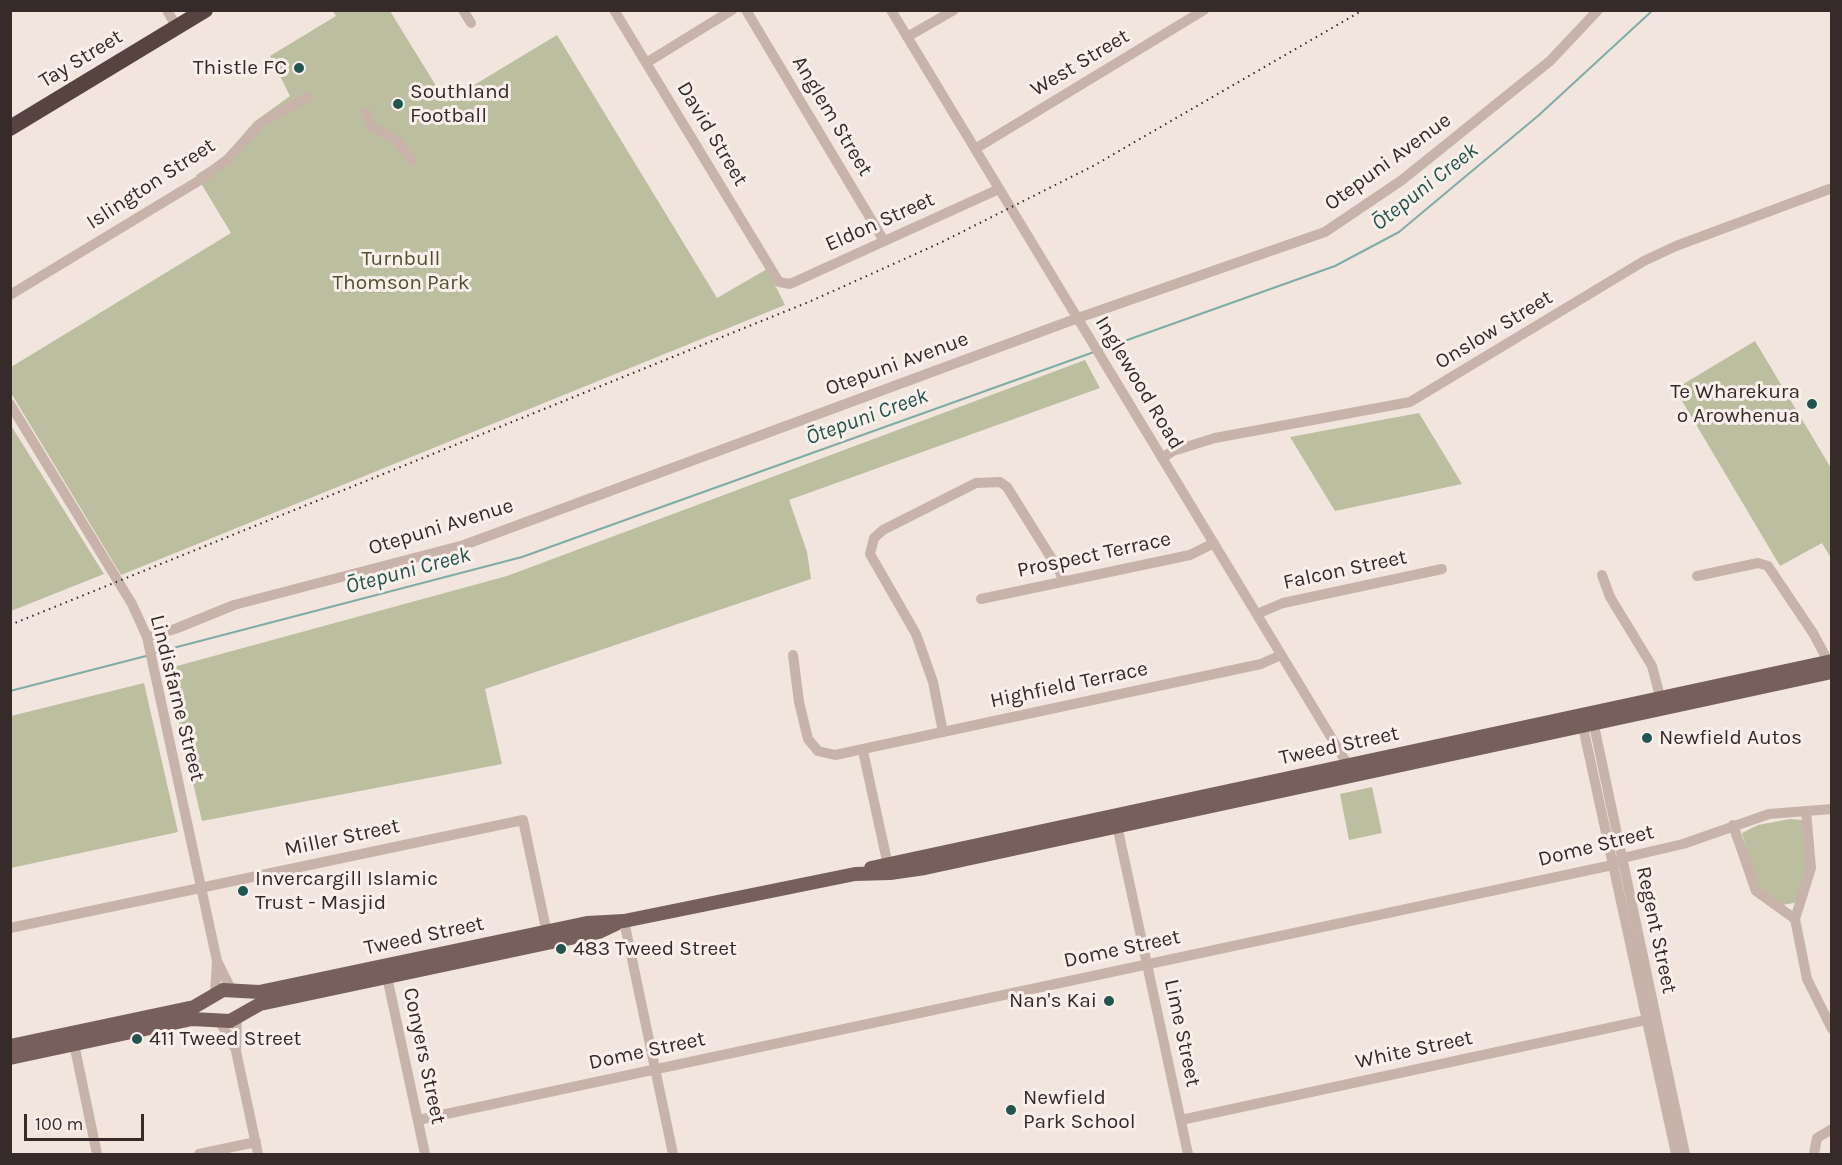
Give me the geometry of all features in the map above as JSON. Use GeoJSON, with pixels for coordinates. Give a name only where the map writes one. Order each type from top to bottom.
{"type":"FeatureCollection","features":[{"type":"Feature","properties":{"kind":"highway","name":"Tay Street"},"geometry":{"type":"LineString","coordinates":[[10,128],[205,10]]}},
{"type":"Feature","properties":{"kind":"main road","name":"Tweed Street"},"geometry":{"type":"LineString","coordinates":[[232,991],[259,992],[386,971],[548,937],[599,932],[624,921],[1116,821],[1830,664]]}},
{"type":"Feature","properties":{"kind":"main road","name":"Tweed Street"},"geometry":{"type":"LineString","coordinates":[[238,1016],[260,1004],[386,971]]}},
{"type":"Feature","properties":{"kind":"main road"},"geometry":{"type":"LineString","coordinates":[[10,1046],[73,1039],[192,1019],[228,1021],[238,1016],[242,1002],[232,991],[223,990],[194,1006],[73,1039],[10,1058]]}},
{"type":"Feature","properties":{"kind":"main road"},"geometry":{"type":"LineString","coordinates":[[214,994],[210,1007],[218,1019]]}},
{"type":"Feature","properties":{"kind":"street"},"geometry":{"type":"LineString","coordinates":[[167,10],[177,28]]}},
{"type":"Feature","properties":{"kind":"street"},"geometry":{"type":"LineString","coordinates":[[463,10],[471,23]]}},
{"type":"Feature","properties":{"kind":"street","name":"David Street"},"geometry":{"type":"LineString","coordinates":[[614,10],[777,279]]}},
{"type":"Feature","properties":{"kind":"street"},"geometry":{"type":"LineString","coordinates":[[646,63],[732,10]]}},
{"type":"Feature","properties":{"kind":"street","name":"Anglem Street"},"geometry":{"type":"LineString","coordinates":[[746,10],[884,241]]}},
{"type":"Feature","properties":{"kind":"street","name":"Inglewood Road"},"geometry":{"type":"LineString","coordinates":[[891,10],[1351,770]]}},
{"type":"Feature","properties":{"kind":"street"},"geometry":{"type":"LineString","coordinates":[[907,37],[954,10]]}},
{"type":"Feature","properties":{"kind":"street","name":"West Street"},"geometry":{"type":"LineString","coordinates":[[975,150],[1204,10]]}},
{"type":"Feature","properties":{"kind":"street","name":"Otepuni Avenue"},"geometry":{"type":"LineString","coordinates":[[147,637],[166,632],[234,605],[464,545],[1077,318],[1325,232],[1402,180],[1540,69],[1598,10]]}},
{"type":"Feature","properties":{"kind":"street","name":"Islington Street"},"geometry":{"type":"LineString","coordinates":[[10,295],[206,176],[228,159],[262,123],[307,97]]}},
{"type":"Feature","properties":{"kind":"street"},"geometry":{"type":"LineString","coordinates":[[366,112],[373,127],[398,142],[412,161]]}},
{"type":"Feature","properties":{"kind":"street","name":"Onslow Street"},"geometry":{"type":"LineString","coordinates":[[1162,458],[1173,451],[1215,438],[1410,402],[1644,261],[1676,246],[1832,188]]}},
{"type":"Feature","properties":{"kind":"street","name":"Eldon Street"},"geometry":{"type":"LineString","coordinates":[[777,279],[784,284],[790,284],[999,189]]}},
{"type":"Feature","properties":{"kind":"street","name":"Lindisfarne Street"},"geometry":{"type":"LineString","coordinates":[[10,404],[132,604],[147,637],[217,961],[232,991]]}},
{"type":"Feature","properties":{"kind":"street"},"geometry":{"type":"LineString","coordinates":[[944,732],[933,682],[916,634],[870,554],[874,538],[883,530],[976,483],[1000,482],[1007,487],[1060,572],[1063,581]]}},
{"type":"Feature","properties":{"kind":"street","name":"Prospect Terrace"},"geometry":{"type":"LineString","coordinates":[[981,599],[1190,555],[1214,543]]}},
{"type":"Feature","properties":{"kind":"street"},"geometry":{"type":"LineString","coordinates":[[1697,576],[1758,564],[1768,566],[1813,633],[1830,664]]}},
{"type":"Feature","properties":{"kind":"street","name":"Falcon Street"},"geometry":{"type":"LineString","coordinates":[[1257,614],[1283,603],[1442,569]]}},
{"type":"Feature","properties":{"kind":"street"},"geometry":{"type":"LineString","coordinates":[[1602,575],[1610,597],[1652,666],[1661,703]]}},
{"type":"Feature","properties":{"kind":"street","name":"Highfield Terrace"},"geometry":{"type":"LineString","coordinates":[[793,655],[804,728],[812,746],[826,754],[835,755],[1261,664],[1281,655]]}},
{"type":"Feature","properties":{"kind":"street","name":"Regent Street"},"geometry":{"type":"LineString","coordinates":[[1587,719],[1651,1019],[1684,1155]]}},
{"type":"Feature","properties":{"kind":"street"},"geometry":{"type":"LineString","coordinates":[[863,750],[889,868]]}},
{"type":"Feature","properties":{"kind":"street","name":"Dome Street"},"geometry":{"type":"LineString","coordinates":[[418,1120],[1617,862],[1683,844],[1769,814],[1832,809]]}},
{"type":"Feature","properties":{"kind":"street"},"geometry":{"type":"LineString","coordinates":[[1806,811],[1811,868],[1795,919],[1807,979],[1832,1029]]}},
{"type":"Feature","properties":{"kind":"street","name":"Miller Street"},"geometry":{"type":"LineString","coordinates":[[10,928],[523,820],[548,937]]}},
{"type":"Feature","properties":{"kind":"street","name":"Lime Street"},"geometry":{"type":"LineString","coordinates":[[1116,821],[1188,1155]]}},
{"type":"Feature","properties":{"kind":"street"},"geometry":{"type":"LineString","coordinates":[[1733,825],[1756,891],[1795,919]]}},
{"type":"Feature","properties":{"kind":"street"},"geometry":{"type":"LineString","coordinates":[[624,921],[674,1155]]}},
{"type":"Feature","properties":{"kind":"street","name":"Lindisfarne Street"},"geometry":{"type":"LineString","coordinates":[[214,994],[217,961]]}},
{"type":"Feature","properties":{"kind":"street","name":"Conyers Street"},"geometry":{"type":"LineString","coordinates":[[386,971],[425,1155]]}},
{"type":"Feature","properties":{"kind":"street"},"geometry":{"type":"LineString","coordinates":[[238,1016],[237,1055],[258,1155]]}},
{"type":"Feature","properties":{"kind":"street"},"geometry":{"type":"LineString","coordinates":[[218,1019],[237,1055]]}},
{"type":"Feature","properties":{"kind":"street","name":"Regent Street"},"geometry":{"type":"LineString","coordinates":[[1651,1019],[1676,1155]]}},
{"type":"Feature","properties":{"kind":"street","name":"White Street"},"geometry":{"type":"LineString","coordinates":[[1181,1120],[1651,1019]]}},
{"type":"Feature","properties":{"kind":"street"},"geometry":{"type":"LineString","coordinates":[[73,1039],[97,1155]]}},
{"type":"Feature","properties":{"kind":"street"},"geometry":{"type":"LineString","coordinates":[[1814,1155],[1817,1137],[1832,1129]]}},
{"type":"Feature","properties":{"kind":"street"},"geometry":{"type":"LineString","coordinates":[[199,1155],[256,1142]]}},
{"type":"Feature","properties":{"kind":"green space","name":"Turnbull Thomson Park"},"geometry":{"type":"Polygon","coordinates":[[[333,11],[390,11],[446,102],[557,35],[717,298],[767,269],[785,305],[121,575],[11,393],[11,367],[231,233],[196,175],[222,159],[254,122],[290,96],[270,56],[336,16],[333,11]]]}},
{"type":"Feature","properties":{"kind":"green space"},"geometry":{"type":"Polygon","coordinates":[[[1755,341],[1831,468],[1831,558],[1822,543],[1780,566],[1675,389],[1755,341]]]}},
{"type":"Feature","properties":{"kind":"green space"},"geometry":{"type":"Polygon","coordinates":[[[1085,360],[1100,388],[789,500],[807,552],[811,579],[485,689],[502,764],[202,821],[166,669],[507,576],[1085,360]]]}},
{"type":"Feature","properties":{"kind":"green space"},"geometry":{"type":"Polygon","coordinates":[[[1419,413],[1462,484],[1335,511],[1290,437],[1419,413]]]}},
{"type":"Feature","properties":{"kind":"green space"},"geometry":{"type":"Polygon","coordinates":[[[10,424],[104,574],[11,611],[10,611],[10,424]]]}},
{"type":"Feature","properties":{"kind":"green space"},"geometry":{"type":"Polygon","coordinates":[[[144,683],[178,832],[11,868],[11,716],[144,683]]]}},
{"type":"Feature","properties":{"kind":"green space"},"geometry":{"type":"Polygon","coordinates":[[[1372,787],[1382,833],[1349,840],[1340,794],[1372,787]]]}},
{"type":"Feature","properties":{"kind":"green space"},"geometry":{"type":"Polygon","coordinates":[[[1790,819],[1802,820],[1807,866],[1798,899],[1794,903],[1782,905],[1762,891],[1754,877],[1742,833],[1758,825],[1790,819]]]}},
{"type":"Feature","properties":{"kind":"waterway","name":"Ōtepuni Creek"},"geometry":{"type":"LineString","coordinates":[[1102,349],[1335,266],[1399,232],[1539,115],[1653,10]]}},
{"type":"Feature","properties":{"kind":"waterway","name":"Ōtepuni Creek"},"geometry":{"type":"LineString","coordinates":[[154,653],[522,557],[1094,352]]}},
{"type":"Feature","properties":{"kind":"waterway","name":"Ōtepuni Creek"},"geometry":{"type":"LineString","coordinates":[[10,691],[146,656]]}},
{"type":"Feature","properties":{"kind":"railway"},"geometry":{"type":"LineString","coordinates":[[10,625],[811,301],[940,243],[1095,165],[1363,10]]}},
{"type":"Feature","properties":{"kind":"place","name":"Thistle FC"},"geometry":{"type":"Point","coordinates":[299,68]}},
{"type":"Feature","properties":{"kind":"place","name":"Southland Football"},"geometry":{"type":"Point","coordinates":[398,104]}},
{"type":"Feature","properties":{"kind":"place","name":"Te Wharekura o Arowhenua"},"geometry":{"type":"Point","coordinates":[1812,404]}},
{"type":"Feature","properties":{"kind":"place","name":"Newfield Autos"},"geometry":{"type":"Point","coordinates":[1647,738]}},
{"type":"Feature","properties":{"kind":"place","name":"Invercargill Islamic Trust - Masjid"},"geometry":{"type":"Point","coordinates":[243,891]}},
{"type":"Feature","properties":{"kind":"place","name":"483 Tweed Street"},"geometry":{"type":"Point","coordinates":[561,949]}},
{"type":"Feature","properties":{"kind":"place","name":"Nan's Kai"},"geometry":{"type":"Point","coordinates":[1109,1001]}},
{"type":"Feature","properties":{"kind":"place","name":"411 Tweed Street"},"geometry":{"type":"Point","coordinates":[137,1039]}},
{"type":"Feature","properties":{"kind":"place","name":"Newfield Park School"},"geometry":{"type":"Point","coordinates":[1011,1110]}}]}
